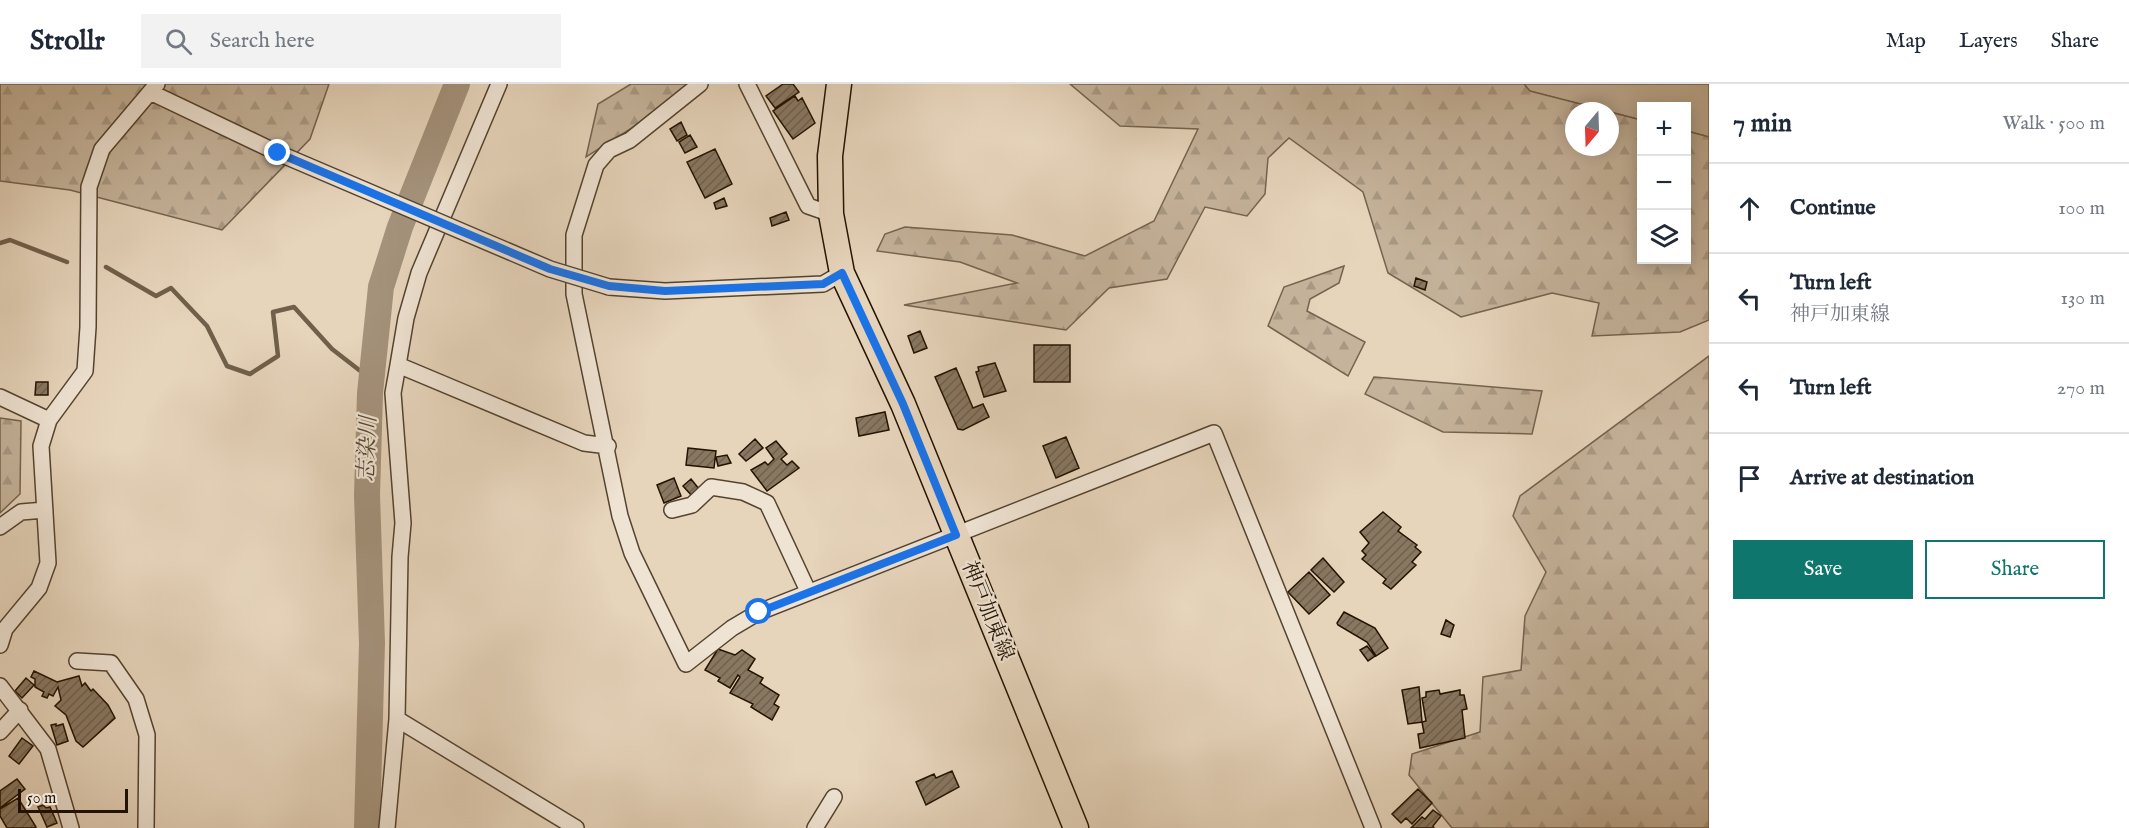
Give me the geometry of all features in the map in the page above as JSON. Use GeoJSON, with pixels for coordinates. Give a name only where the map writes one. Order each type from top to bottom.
{"type":"FeatureCollection","features":[{"type":"Feature","properties":{"kind":"main road","name":"神戸加東線"},"geometry":{"type":"LineString","coordinates":[[839,84],[830,156],[831,213],[842,273],[903,404],[1076,828]]}},
{"type":"Feature","properties":{"kind":"street"},"geometry":{"type":"LineString","coordinates":[[387,828],[397,718],[400,556],[403,523],[393,393],[406,318],[419,273],[499,84]]}},
{"type":"Feature","properties":{"kind":"street"},"geometry":{"type":"LineString","coordinates":[[700,84],[630,140],[609,150],[596,165],[574,235],[574,294],[608,446],[620,516],[632,553],[686,664],[732,628],[759,612],[1214,433],[1373,828]]}},
{"type":"Feature","properties":{"kind":"street"},"geometry":{"type":"LineString","coordinates":[[747,84],[808,206],[831,213]]}},
{"type":"Feature","properties":{"kind":"street"},"geometry":{"type":"LineString","coordinates":[[0,645],[5,629],[39,588],[48,563],[41,446],[49,420],[85,371],[88,327],[89,187],[102,149],[153,88],[278,153],[550,269],[609,286],[665,291],[823,284],[842,273]]}},
{"type":"Feature","properties":{"kind":"street"},"geometry":{"type":"LineString","coordinates":[[398,365],[584,443],[608,446]]}},
{"type":"Feature","properties":{"kind":"street"},"geometry":{"type":"LineString","coordinates":[[0,397],[49,420]]}},
{"type":"Feature","properties":{"kind":"street"},"geometry":{"type":"LineString","coordinates":[[672,510],[692,506],[711,487],[742,492],[767,503],[808,591]]}},
{"type":"Feature","properties":{"kind":"street"},"geometry":{"type":"LineString","coordinates":[[0,527],[21,512],[45,510]]}},
{"type":"Feature","properties":{"kind":"street"},"geometry":{"type":"LineString","coordinates":[[77,661],[111,663],[135,699],[147,735],[146,828]]}},
{"type":"Feature","properties":{"kind":"street"},"geometry":{"type":"LineString","coordinates":[[0,686],[48,748],[71,828]]}},
{"type":"Feature","properties":{"kind":"street"},"geometry":{"type":"LineString","coordinates":[[0,732],[20,710]]}},
{"type":"Feature","properties":{"kind":"street"},"geometry":{"type":"LineString","coordinates":[[397,718],[576,828]]}},
{"type":"Feature","properties":{"kind":"street"},"geometry":{"type":"LineString","coordinates":[[815,828],[834,797]]}},
{"type":"Feature","properties":{"kind":"green space"},"geometry":{"type":"Polygon","coordinates":[[[0,84],[329,84],[310,139],[222,230],[70,190],[0,181],[0,84]]]}},
{"type":"Feature","properties":{"kind":"green space"},"geometry":{"type":"Polygon","coordinates":[[[631,84],[689,84],[651,116],[586,157],[598,104],[631,84]]]}},
{"type":"Feature","properties":{"kind":"green space"},"geometry":{"type":"Polygon","coordinates":[[[1070,84],[1524,84],[1530,91],[1573,102],[1565,102],[1565,156],[1619,156],[1619,114],[1637,119],[1637,264],[1691,264],[1691,132],[1709,137],[1709,320],[1680,332],[1592,336],[1599,303],[1552,293],[1461,317],[1388,273],[1363,192],[1289,138],[1268,158],[1265,194],[1247,216],[1205,207],[1167,279],[1109,288],[1066,330],[904,305],[1017,283],[960,262],[877,251],[885,234],[905,227],[1012,235],[1085,256],[1154,221],[1198,129],[1120,126],[1070,84]]]}},
{"type":"Feature","properties":{"kind":"green space"},"geometry":{"type":"Polygon","coordinates":[[[1524,84],[1709,84],[1709,137],[1691,132],[1691,102],[1637,102],[1637,119],[1619,114],[1619,102],[1571,102],[1529,91],[1524,84]]]}},
{"type":"Feature","properties":{"kind":"green space"},"geometry":{"type":"Polygon","coordinates":[[[1344,266],[1339,283],[1310,299],[1307,311],[1365,342],[1348,376],[1268,326],[1284,287],[1344,266]]]}},
{"type":"Feature","properties":{"kind":"green space"},"geometry":{"type":"Polygon","coordinates":[[[1709,356],[1709,828],[1452,828],[1409,775],[1412,754],[1480,732],[1483,677],[1521,670],[1525,616],[1546,572],[1513,516],[1520,496],[1709,356]]]}},
{"type":"Feature","properties":{"kind":"green space"},"geometry":{"type":"Polygon","coordinates":[[[1374,377],[1542,391],[1532,434],[1443,432],[1365,394],[1374,377]]]}},
{"type":"Feature","properties":{"kind":"green space"},"geometry":{"type":"Polygon","coordinates":[[[0,418],[21,421],[20,494],[0,513],[0,418]]]}},
{"type":"Feature","properties":{"kind":"building"},"geometry":{"type":"Polygon","coordinates":[[[783,84],[793,84],[799,92],[775,108],[766,96],[783,84]]]}},
{"type":"Feature","properties":{"kind":"building"},"geometry":{"type":"Polygon","coordinates":[[[795,96],[798,101],[802,98],[815,123],[793,139],[773,111],[795,96]]]}},
{"type":"Feature","properties":{"kind":"building"},"geometry":{"type":"Polygon","coordinates":[[[681,122],[687,135],[677,141],[670,129],[681,122]]]}},
{"type":"Feature","properties":{"kind":"building"},"geometry":{"type":"Polygon","coordinates":[[[690,135],[697,147],[685,153],[679,142],[690,135]]]}},
{"type":"Feature","properties":{"kind":"building"},"geometry":{"type":"Polygon","coordinates":[[[715,149],[732,184],[705,198],[687,162],[715,149]]]}},
{"type":"Feature","properties":{"kind":"building"},"geometry":{"type":"Polygon","coordinates":[[[724,198],[727,206],[716,209],[714,203],[724,198]]]}},
{"type":"Feature","properties":{"kind":"building"},"geometry":{"type":"Polygon","coordinates":[[[786,212],[789,220],[772,226],[770,218],[786,212]]]}},
{"type":"Feature","properties":{"kind":"building"},"geometry":{"type":"Polygon","coordinates":[[[1416,278],[1427,282],[1425,290],[1414,286],[1416,278]]]}},
{"type":"Feature","properties":{"kind":"building"},"geometry":{"type":"Polygon","coordinates":[[[920,331],[927,348],[914,353],[908,336],[920,331]]]}},
{"type":"Feature","properties":{"kind":"building"},"geometry":{"type":"Polygon","coordinates":[[[1034,345],[1070,345],[1070,382],[1034,382],[1034,345]]]}},
{"type":"Feature","properties":{"kind":"building"},"geometry":{"type":"Polygon","coordinates":[[[995,363],[1006,391],[984,397],[976,372],[979,371],[978,367],[995,363]]]}},
{"type":"Feature","properties":{"kind":"building"},"geometry":{"type":"Polygon","coordinates":[[[956,368],[973,408],[983,404],[989,417],[963,430],[958,429],[935,377],[956,368]]]}},
{"type":"Feature","properties":{"kind":"building"},"geometry":{"type":"Polygon","coordinates":[[[36,382],[48,382],[48,395],[35,395],[36,382]]]}},
{"type":"Feature","properties":{"kind":"building"},"geometry":{"type":"Polygon","coordinates":[[[885,412],[889,430],[859,436],[856,418],[885,412]]]}},
{"type":"Feature","properties":{"kind":"building"},"geometry":{"type":"Polygon","coordinates":[[[1066,437],[1079,468],[1056,478],[1043,446],[1066,437]]]}},
{"type":"Feature","properties":{"kind":"building"},"geometry":{"type":"Polygon","coordinates":[[[755,439],[763,448],[746,461],[739,454],[755,439]]]}},
{"type":"Feature","properties":{"kind":"building"},"geometry":{"type":"Polygon","coordinates":[[[776,441],[787,454],[781,459],[787,465],[792,461],[799,468],[767,491],[751,470],[765,462],[768,465],[774,459],[766,448],[776,441]]]}},
{"type":"Feature","properties":{"kind":"building"},"geometry":{"type":"Polygon","coordinates":[[[688,448],[716,451],[714,468],[686,465],[688,448]]]}},
{"type":"Feature","properties":{"kind":"building"},"geometry":{"type":"Polygon","coordinates":[[[727,455],[731,463],[718,466],[716,457],[727,455]]]}},
{"type":"Feature","properties":{"kind":"building"},"geometry":{"type":"Polygon","coordinates":[[[674,478],[681,496],[664,503],[657,485],[674,478]]]}},
{"type":"Feature","properties":{"kind":"building"},"geometry":{"type":"Polygon","coordinates":[[[691,479],[699,489],[692,496],[683,486],[691,479]]]}},
{"type":"Feature","properties":{"kind":"building"},"geometry":{"type":"Polygon","coordinates":[[[1383,512],[1401,527],[1398,531],[1417,545],[1415,547],[1421,552],[1412,562],[1416,565],[1391,589],[1383,583],[1386,579],[1362,559],[1366,555],[1362,551],[1369,543],[1360,532],[1383,512]]]}},
{"type":"Feature","properties":{"kind":"building"},"geometry":{"type":"Polygon","coordinates":[[[1323,558],[1344,582],[1334,592],[1311,570],[1323,558]]]}},
{"type":"Feature","properties":{"kind":"building"},"geometry":{"type":"Polygon","coordinates":[[[1309,572],[1330,595],[1309,614],[1288,592],[1309,572]]]}},
{"type":"Feature","properties":{"kind":"building"},"geometry":{"type":"Polygon","coordinates":[[[1344,612],[1375,628],[1388,648],[1376,656],[1367,642],[1338,625],[1344,612]]]}},
{"type":"Feature","properties":{"kind":"building"},"geometry":{"type":"Polygon","coordinates":[[[1446,620],[1454,625],[1450,637],[1441,634],[1446,620]]]}},
{"type":"Feature","properties":{"kind":"building"},"geometry":{"type":"Polygon","coordinates":[[[1367,646],[1375,656],[1368,661],[1360,650],[1367,646]]]}},
{"type":"Feature","properties":{"kind":"building"},"geometry":{"type":"Polygon","coordinates":[[[718,649],[735,655],[742,650],[755,659],[748,670],[763,678],[760,683],[779,695],[774,704],[779,707],[772,720],[751,707],[753,704],[730,693],[740,677],[738,675],[730,688],[718,681],[720,678],[705,670],[718,649]]]}},
{"type":"Feature","properties":{"kind":"building"},"geometry":{"type":"Polygon","coordinates":[[[34,671],[57,682],[79,676],[82,686],[85,683],[91,691],[93,689],[108,705],[115,718],[83,747],[76,741],[66,715],[55,706],[61,700],[58,687],[53,696],[49,694],[47,698],[42,696],[44,692],[35,687],[35,679],[31,677],[34,671]]]}},
{"type":"Feature","properties":{"kind":"building"},"geometry":{"type":"Polygon","coordinates":[[[26,678],[34,685],[22,698],[15,691],[26,678]]]}},
{"type":"Feature","properties":{"kind":"building"},"geometry":{"type":"Polygon","coordinates":[[[1419,687],[1422,722],[1408,724],[1402,690],[1419,687]]]}},
{"type":"Feature","properties":{"kind":"building"},"geometry":{"type":"Polygon","coordinates":[[[1439,690],[1440,694],[1460,690],[1460,695],[1464,695],[1467,709],[1462,710],[1465,738],[1420,748],[1418,734],[1424,733],[1422,722],[1426,721],[1422,698],[1426,697],[1426,692],[1439,690]]]}},
{"type":"Feature","properties":{"kind":"building"},"geometry":{"type":"Polygon","coordinates":[[[56,724],[56,726],[63,724],[68,741],[57,745],[51,725],[56,724]]]}},
{"type":"Feature","properties":{"kind":"building"},"geometry":{"type":"Polygon","coordinates":[[[22,738],[33,746],[19,764],[9,756],[22,738]]]}},
{"type":"Feature","properties":{"kind":"building"},"geometry":{"type":"Polygon","coordinates":[[[952,771],[959,787],[926,805],[916,782],[934,774],[936,778],[952,771]]]}},
{"type":"Feature","properties":{"kind":"building"},"geometry":{"type":"Polygon","coordinates":[[[17,779],[25,789],[0,808],[0,791],[17,779]]]}},
{"type":"Feature","properties":{"kind":"building"},"geometry":{"type":"Polygon","coordinates":[[[1418,789],[1432,803],[1412,824],[1406,818],[1401,823],[1392,814],[1418,789]]]}},
{"type":"Feature","properties":{"kind":"building"},"geometry":{"type":"Polygon","coordinates":[[[18,798],[36,827],[7,828],[0,816],[0,809],[18,798]]]}},
{"type":"Feature","properties":{"kind":"building"},"geometry":{"type":"Polygon","coordinates":[[[43,805],[46,808],[50,807],[57,823],[47,827],[38,807],[43,805]]]}},
{"type":"Feature","properties":{"kind":"building"},"geometry":{"type":"Polygon","coordinates":[[[1433,810],[1441,816],[1433,826],[1434,828],[1411,828],[1422,817],[1425,819],[1433,810]]]}},
{"type":"Feature","properties":{"kind":"waterway","name":"志染川"},"geometry":{"type":"LineString","coordinates":[[367,828],[372,643],[367,495],[370,393],[381,287],[400,227],[457,84]]}},
{"type":"Feature","properties":{"kind":"waterway"},"geometry":{"type":"LineString","coordinates":[[0,243],[10,240],[67,262]]}},
{"type":"Feature","properties":{"kind":"waterway"},"geometry":{"type":"LineString","coordinates":[[106,267],[156,296],[171,288],[207,326],[227,366],[250,374],[278,356],[273,312],[294,307],[332,349],[372,380]]}},
{"type":"Feature","properties":{"kind":"route"},"geometry":{"type":"LineString","coordinates":[[278,153],[550,269],[609,286],[665,291],[823,284],[842,273],[903,404],[956,535],[759,612]]}}]}
